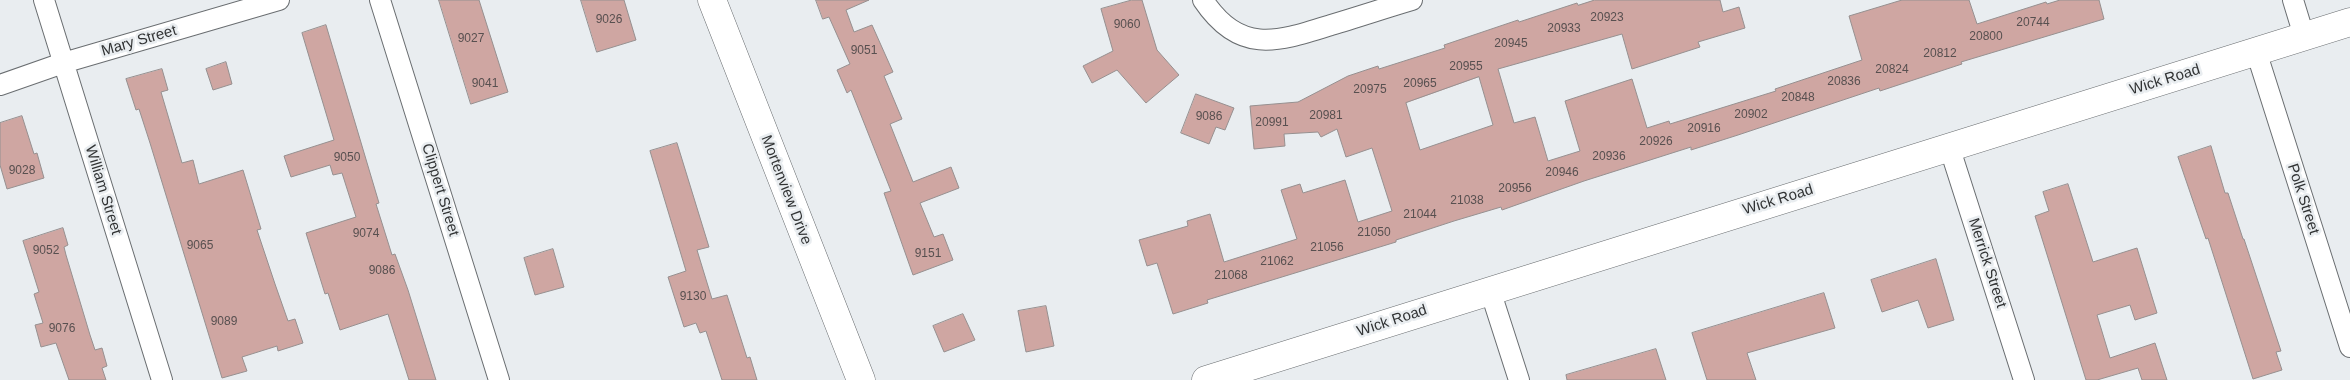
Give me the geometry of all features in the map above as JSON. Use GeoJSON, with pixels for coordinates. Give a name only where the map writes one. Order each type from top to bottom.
{"type":"FeatureCollection","features":[{"type":"Feature","properties":{"kind":"street","name":"William Street"},"geometry":{"type":"LineString","coordinates":[[44,0],[162,380]]}},
{"type":"Feature","properties":{"kind":"street","name":"Mary Street"},"geometry":{"type":"LineString","coordinates":[[0,85],[63,63],[279,0]]}},
{"type":"Feature","properties":{"kind":"street","name":"Clippert Street"},"geometry":{"type":"LineString","coordinates":[[380,0],[499,380]]}},
{"type":"Feature","properties":{"kind":"street","name":"Mortenview Drive"},"geometry":{"type":"LineString","coordinates":[[712,0],[860,380]]}},
{"type":"Feature","properties":{"kind":"street"},"geometry":{"type":"LineString","coordinates":[[1203,0],[1216,18],[1229,29],[1245,36],[1267,41],[1280,40],[1412,0]]}},
{"type":"Feature","properties":{"kind":"street"},"geometry":{"type":"LineString","coordinates":[[2293,0],[2304,36]]}},
{"type":"Feature","properties":{"kind":"street","name":"Wick Road"},"geometry":{"type":"LineString","coordinates":[[1206,380],[2350,22]]}},
{"type":"Feature","properties":{"kind":"street","name":"Polk Street"},"geometry":{"type":"LineString","coordinates":[[2256,52],[2350,347]]}},
{"type":"Feature","properties":{"kind":"street","name":"Merrick Street"},"geometry":{"type":"LineString","coordinates":[[1949,146],[2024,380]]}},
{"type":"Feature","properties":{"kind":"street"},"geometry":{"type":"LineString","coordinates":[[1490,290],[1519,380]]}},
{"type":"Feature","properties":{"kind":"building"},"geometry":{"type":"Polygon","coordinates":[[[439,0],[479,0],[508,92],[471,104],[439,0]]]}},
{"type":"Feature","properties":{"kind":"building"},"geometry":{"type":"Polygon","coordinates":[[[581,0],[624,0],[636,40],[597,52],[581,0]]]}},
{"type":"Feature","properties":{"kind":"building"},"geometry":{"type":"Polygon","coordinates":[[[816,0],[869,0],[846,10],[854,32],[872,25],[893,72],[884,76],[902,119],[890,124],[913,182],[951,167],[959,188],[920,203],[934,237],[943,234],[953,260],[913,275],[884,193],[891,191],[851,90],[847,93],[837,70],[850,64],[829,17],[823,19],[816,0]]]}},
{"type":"Feature","properties":{"kind":"building"},"geometry":{"type":"Polygon","coordinates":[[[1132,0],[1142,0],[1157,50],[1179,75],[1146,103],[1117,70],[1092,83],[1083,66],[1113,51],[1101,9],[1132,0]]]}},
{"type":"Feature","properties":{"kind":"building"},"geometry":{"type":"Polygon","coordinates":[[[1595,0],[1720,0],[1723,12],[1739,7],[1745,28],[1698,42],[1700,47],[1632,69],[1622,34],[1498,69],[1514,123],[1535,117],[1548,161],[1580,151],[1565,101],[1632,79],[1647,128],[1669,121],[1670,124],[1776,91],[1775,89],[1862,60],[1849,16],[1902,0],[1969,0],[1977,24],[2046,2],[2047,4],[2060,0],[2099,0],[2104,19],[1961,62],[1962,64],[1880,91],[1879,88],[1691,150],[1691,147],[1584,181],[1502,210],[1501,207],[1454,221],[1396,240],[1396,242],[1207,300],[1208,303],[1173,314],[1157,263],[1147,266],[1139,240],[1188,226],[1187,221],[1210,214],[1224,262],[1297,239],[1281,190],[1300,184],[1303,193],[1345,180],[1358,222],[1392,211],[1372,148],[1346,157],[1337,129],[1321,137],[1318,132],[1284,134],[1285,146],[1254,149],[1250,106],[1298,102],[1348,76],[1378,66],[1379,69],[1445,48],[1444,45],[1518,20],[1519,22],[1577,3],[1578,5],[1595,0]],[[1479,77],[1406,103],[1420,150],[1493,125],[1479,77]]]}},
{"type":"Feature","properties":{"kind":"building"},"geometry":{"type":"Polygon","coordinates":[[[326,25],[379,203],[376,204],[392,255],[395,254],[408,290],[436,380],[409,380],[388,314],[340,330],[328,293],[325,294],[306,233],[356,217],[342,173],[333,175],[330,165],[291,177],[284,156],[334,140],[302,33],[326,25]]]}},
{"type":"Feature","properties":{"kind":"building"},"geometry":{"type":"Polygon","coordinates":[[[226,62],[232,84],[213,90],[206,69],[226,62]]]}},
{"type":"Feature","properties":{"kind":"building"},"geometry":{"type":"Polygon","coordinates":[[[162,69],[168,90],[161,92],[182,163],[193,160],[199,184],[243,170],[261,229],[257,230],[275,284],[288,321],[295,319],[303,343],[278,351],[277,346],[242,357],[247,371],[222,378],[150,143],[139,109],[136,110],[126,79],[162,69]]]}},
{"type":"Feature","properties":{"kind":"building"},"geometry":{"type":"Polygon","coordinates":[[[1196,94],[1234,108],[1225,130],[1216,127],[1209,144],[1181,133],[1196,94]]]}},
{"type":"Feature","properties":{"kind":"building"},"geometry":{"type":"Polygon","coordinates":[[[22,116],[34,154],[37,153],[44,178],[7,189],[0,165],[0,123],[22,116]]]}},
{"type":"Feature","properties":{"kind":"building"},"geometry":{"type":"Polygon","coordinates":[[[677,143],[709,247],[697,250],[712,299],[727,295],[747,358],[750,357],[757,380],[722,380],[706,331],[700,333],[696,323],[684,327],[668,277],[686,271],[650,151],[677,143]]]}},
{"type":"Feature","properties":{"kind":"building"},"geometry":{"type":"Polygon","coordinates":[[[2211,146],[2225,193],[2228,193],[2281,351],[2276,352],[2282,370],[2253,379],[2208,238],[2206,239],[2178,157],[2211,146]]]}},
{"type":"Feature","properties":{"kind":"building"},"geometry":{"type":"Polygon","coordinates":[[[2068,184],[2093,262],[2137,248],[2157,313],[2135,320],[2130,305],[2097,315],[2110,358],[2155,343],[2167,380],[2142,380],[2138,368],[2097,380],[2086,380],[2035,216],[2049,211],[2043,192],[2068,184]]]}},
{"type":"Feature","properties":{"kind":"building"},"geometry":{"type":"Polygon","coordinates":[[[63,228],[68,245],[64,247],[66,255],[90,335],[95,350],[102,348],[107,366],[102,368],[106,380],[69,380],[56,343],[41,347],[35,325],[43,323],[34,294],[39,292],[23,241],[63,228]]]}},
{"type":"Feature","properties":{"kind":"building"},"geometry":{"type":"Polygon","coordinates":[[[553,249],[564,287],[535,295],[524,258],[553,249]]]}},
{"type":"Feature","properties":{"kind":"building"},"geometry":{"type":"Polygon","coordinates":[[[1936,259],[1954,320],[1928,328],[1918,300],[1882,312],[1871,280],[1936,259]]]}},
{"type":"Feature","properties":{"kind":"building"},"geometry":{"type":"Polygon","coordinates":[[[1824,293],[1835,328],[1747,353],[1756,380],[1707,380],[1692,333],[1824,293]]]}},
{"type":"Feature","properties":{"kind":"building"},"geometry":{"type":"Polygon","coordinates":[[[1046,306],[1054,346],[1026,352],[1018,311],[1046,306]]]}},
{"type":"Feature","properties":{"kind":"building"},"geometry":{"type":"Polygon","coordinates":[[[963,314],[975,340],[944,352],[933,326],[963,314]]]}},
{"type":"Feature","properties":{"kind":"building"},"geometry":{"type":"Polygon","coordinates":[[[1656,349],[1666,380],[1567,380],[1566,375],[1656,349]]]}}]}
